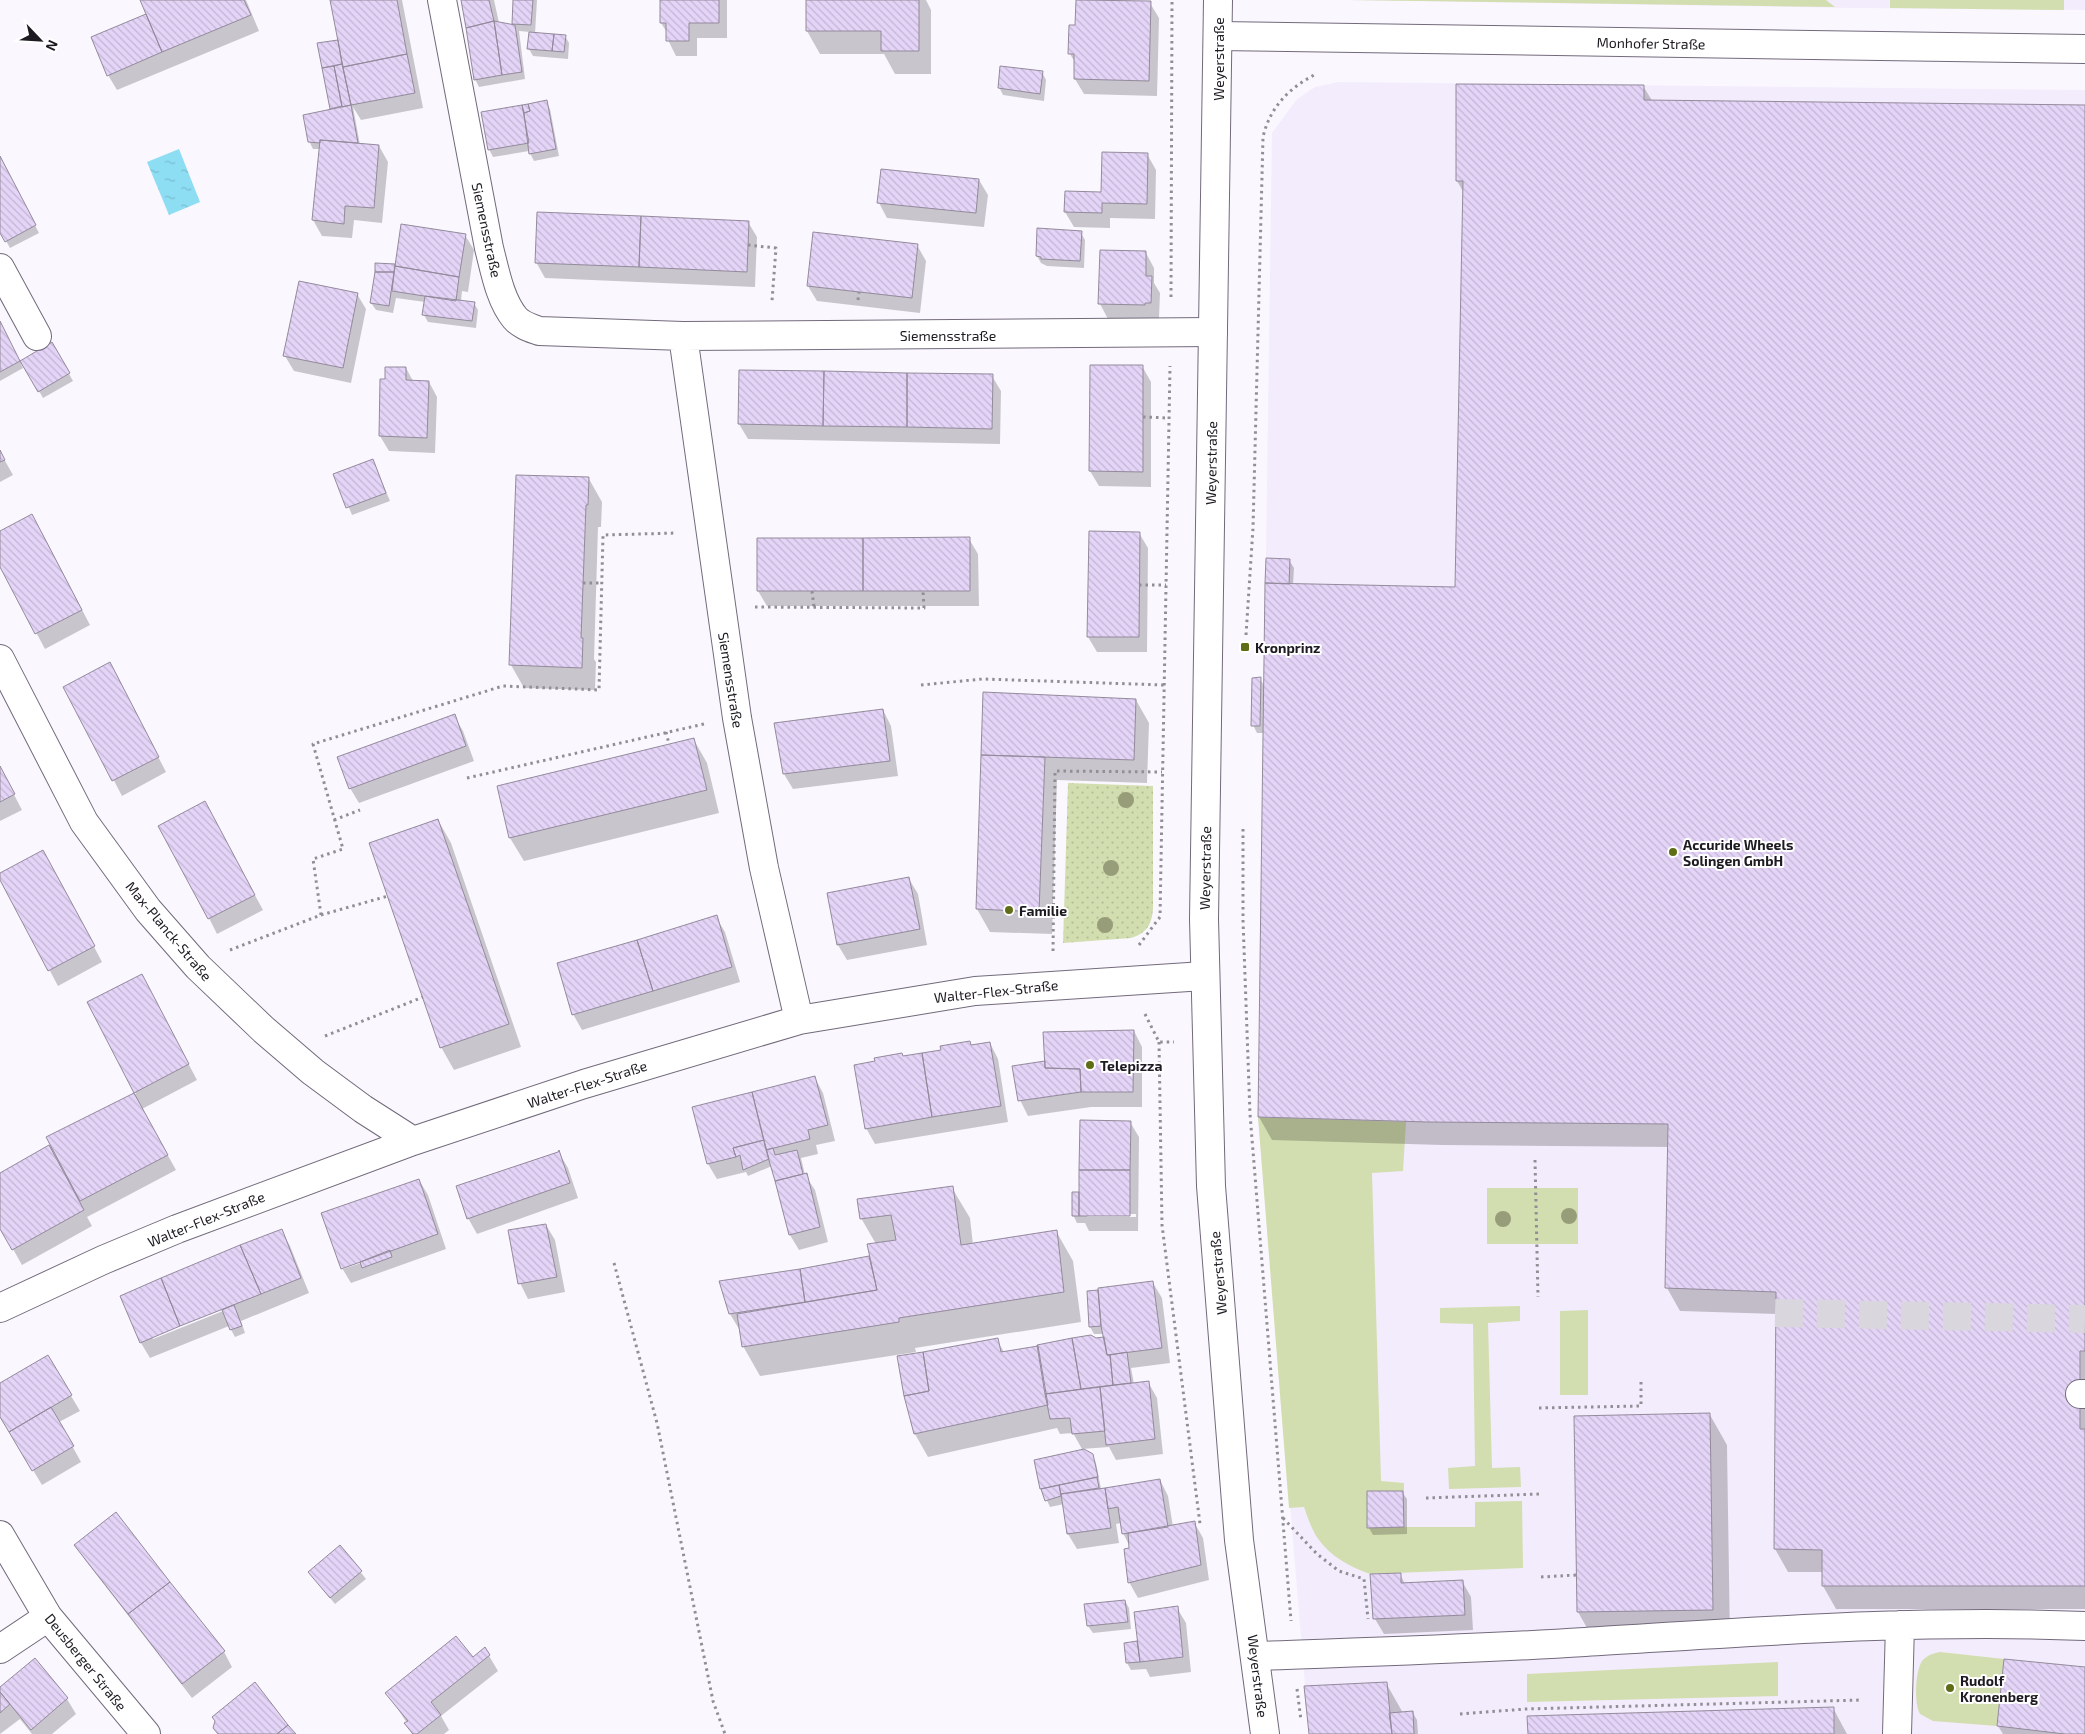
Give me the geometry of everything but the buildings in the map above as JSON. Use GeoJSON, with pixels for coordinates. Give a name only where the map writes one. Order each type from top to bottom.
{"type":"FeatureCollection","features":[{"type":"Feature","properties":{"kind":"street","name":"Siemensstraße"},"geometry":{"type":"LineString","coordinates":[[442,0],[496,276],[515,318],[524,325],[539,331],[683,336],[1213,332]]}},
{"type":"Feature","properties":{"kind":"street","name":"Weyerstraße"},"geometry":{"type":"LineString","coordinates":[[1218,0],[1204,976],[1211,1186],[1239,1540],[1265,1734]]}},
{"type":"Feature","properties":{"kind":"street","name":"Monhofer Straße"},"geometry":{"type":"LineString","coordinates":[[1218,36],[2085,49]]}},
{"type":"Feature","properties":{"kind":"street"},"geometry":{"type":"LineString","coordinates":[[0,268],[7,297],[37,336]]}},
{"type":"Feature","properties":{"kind":"street","name":"Siemensstraße"},"geometry":{"type":"LineString","coordinates":[[683,336],[737,718],[764,868],[799,1020]]}},
{"type":"Feature","properties":{"kind":"street","name":"Max-Planck-Straße"},"geometry":{"type":"LineString","coordinates":[[0,659],[84,822],[148,910],[194,963],[231,1001],[363,1110],[413,1141]]}},
{"type":"Feature","properties":{"kind":"street","name":"Walter-Flex-Straße"},"geometry":{"type":"LineString","coordinates":[[0,1308],[104,1260],[178,1229],[413,1141],[584,1084],[799,1020],[975,991],[1204,976]]}},
{"type":"Feature","properties":{"kind":"street","name":"Deusberger Straße"},"geometry":{"type":"LineString","coordinates":[[0,1535],[48,1617],[146,1734]]}},
{"type":"Feature","properties":{"kind":"street"},"geometry":{"type":"LineString","coordinates":[[0,1649],[48,1617]]}},
{"type":"Feature","properties":{"kind":"street"},"geometry":{"type":"LineString","coordinates":[[1256,1656],[1465,1649],[1900,1625],[2035,1624],[2085,1626]]}},
{"type":"Feature","properties":{"kind":"street"},"geometry":{"type":"LineString","coordinates":[[1897,1734],[1900,1625]]}},
{"type":"Feature","properties":{"kind":"path"},"geometry":{"type":"LineString","coordinates":[[1138,946],[1160,918],[1171,333],[1172,0]]}},
{"type":"Feature","properties":{"kind":"path"},"geometry":{"type":"LineString","coordinates":[[1246,637],[1253,528],[1263,137],[1266,123],[1286,94],[1301,82],[1317,73]]}},
{"type":"Feature","properties":{"kind":"path"},"geometry":{"type":"LineString","coordinates":[[748,245],[776,248],[768,336]]}},
{"type":"Feature","properties":{"kind":"path"},"geometry":{"type":"LineString","coordinates":[[1143,417],[1168,418]]}},
{"type":"Feature","properties":{"kind":"path"},"geometry":{"type":"LineString","coordinates":[[321,916],[313,859],[344,849],[313,744],[503,686],[599,690],[603,535],[710,532]]}},
{"type":"Feature","properties":{"kind":"path"},"geometry":{"type":"LineString","coordinates":[[582,583],[601,583]]}},
{"type":"Feature","properties":{"kind":"path"},"geometry":{"type":"LineString","coordinates":[[1139,585],[1166,585]]}},
{"type":"Feature","properties":{"kind":"path"},"geometry":{"type":"LineString","coordinates":[[812,591],[814,607]]}},
{"type":"Feature","properties":{"kind":"path"},"geometry":{"type":"LineString","coordinates":[[720,606],[924,608],[923,591]]}},
{"type":"Feature","properties":{"kind":"path"},"geometry":{"type":"LineString","coordinates":[[921,685],[983,679],[1164,685]]}},
{"type":"Feature","properties":{"kind":"path"},"geometry":{"type":"LineString","coordinates":[[467,778],[666,732],[737,718]]}},
{"type":"Feature","properties":{"kind":"path"},"geometry":{"type":"LineString","coordinates":[[666,732],[669,744]]}},
{"type":"Feature","properties":{"kind":"path"},"geometry":{"type":"LineString","coordinates":[[1053,985],[1055,771],[1162,772]]}},
{"type":"Feature","properties":{"kind":"path"},"geometry":{"type":"LineString","coordinates":[[334,820],[360,810]]}},
{"type":"Feature","properties":{"kind":"path"},"geometry":{"type":"LineString","coordinates":[[1243,824],[1250,1114],[1282,1517],[1302,1724]]}},
{"type":"Feature","properties":{"kind":"path"},"geometry":{"type":"LineString","coordinates":[[194,963],[321,916],[388,896]]}},
{"type":"Feature","properties":{"kind":"path"},"geometry":{"type":"LineString","coordinates":[[288,1050],[423,997]]}},
{"type":"Feature","properties":{"kind":"path"},"geometry":{"type":"LineString","coordinates":[[1159,1042],[1162,1225],[1201,1527]]}},
{"type":"Feature","properties":{"kind":"path"},"geometry":{"type":"LineString","coordinates":[[1536,1160],[1538,1296]]}},
{"type":"Feature","properties":{"kind":"path"},"geometry":{"type":"LineString","coordinates":[[614,1263],[657,1423],[714,1702],[725,1734]]}},
{"type":"Feature","properties":{"kind":"path"},"geometry":{"type":"LineString","coordinates":[[1539,1408],[1642,1406],[1641,1381]]}},
{"type":"Feature","properties":{"kind":"path"},"geometry":{"type":"LineString","coordinates":[[1426,1498],[1540,1494]]}},
{"type":"Feature","properties":{"kind":"path"},"geometry":{"type":"LineString","coordinates":[[1282,1517],[1316,1554],[1339,1571],[1364,1579],[1368,1625]]}},
{"type":"Feature","properties":{"kind":"path"},"geometry":{"type":"LineString","coordinates":[[1541,1577],[1576,1575]]}},
{"type":"Feature","properties":{"kind":"path"},"geometry":{"type":"LineString","coordinates":[[1460,1714],[1526,1709],[1830,1702]]}},
{"type":"Feature","properties":{"kind":"shaded area"},"geometry":{"type":"Polygon","coordinates":[[[1347,0],[2085,0],[2085,10],[1855,8],[1347,0]]]}},
{"type":"Feature","properties":{"kind":"shaded area","name":"Accuride Wheels Solingen GmbH"},"geometry":{"type":"Polygon","coordinates":[[[1338,82],[2085,90],[2085,1734],[1309,1734],[1258,1117],[1272,133],[1297,99],[1315,87],[1338,82]]]}},
{"type":"Feature","properties":{"kind":"green space"},"geometry":{"type":"Polygon","coordinates":[[[1347,0],[1826,0],[1835,7],[1347,0]]]}},
{"type":"Feature","properties":{"kind":"green space"},"geometry":{"type":"Polygon","coordinates":[[[1890,0],[2064,0],[2064,10],[1890,8],[1890,0]]]}},
{"type":"Feature","properties":{"kind":"green space"},"geometry":{"type":"Polygon","coordinates":[[[1068,783],[1153,786],[1153,908],[1148,927],[1136,936],[1131,938],[1063,943],[1068,783]]]}},
{"type":"Feature","properties":{"kind":"green space"},"geometry":{"type":"Polygon","coordinates":[[[1258,1117],[1406,1122],[1403,1171],[1372,1173],[1381,1481],[1404,1483],[1404,1527],[1475,1527],[1475,1502],[1522,1501],[1523,1568],[1370,1574],[1342,1561],[1324,1546],[1314,1533],[1304,1507],[1289,1508],[1258,1117]]]}},
{"type":"Feature","properties":{"kind":"green space"},"geometry":{"type":"Polygon","coordinates":[[[1487,1188],[1578,1188],[1578,1244],[1487,1244],[1487,1188]]]}},
{"type":"Feature","properties":{"kind":"green space"},"geometry":{"type":"Polygon","coordinates":[[[1520,1306],[1520,1321],[1488,1323],[1492,1468],[1520,1467],[1521,1487],[1449,1489],[1448,1468],[1475,1466],[1473,1324],[1440,1323],[1440,1308],[1520,1306]]]}},
{"type":"Feature","properties":{"kind":"green space"},"geometry":{"type":"Polygon","coordinates":[[[1588,1310],[1588,1395],[1560,1395],[1560,1311],[1588,1310]]]}},
{"type":"Feature","properties":{"kind":"green space"},"geometry":{"type":"Polygon","coordinates":[[[1940,1652],[2004,1659],[1997,1726],[1933,1721],[1920,1714],[1916,1696],[1920,1666],[1926,1658],[1940,1652]]]}},
{"type":"Feature","properties":{"kind":"green space"},"geometry":{"type":"Polygon","coordinates":[[[1778,1662],[1778,1696],[1527,1702],[1527,1674],[1778,1662]]]}},
{"type":"Feature","properties":{"kind":"water"},"geometry":{"type":"Polygon","coordinates":[[[179,149],[200,202],[169,215],[147,162],[179,149]]]}},
{"type":"Feature","properties":{"kind":"tunnel"},"geometry":{"type":"LineString","coordinates":[[1775,1313],[2085,1319]]}},
{"type":"Feature","properties":{"kind":"place","name":"Kronprinz"},"geometry":{"type":"Point","coordinates":[1245,647]}},
{"type":"Feature","properties":{"kind":"place","name":"Accuride Wheels Solingen GmbH"},"geometry":{"type":"Point","coordinates":[1673,852]}},
{"type":"Feature","properties":{"kind":"place","name":"Familie"},"geometry":{"type":"Point","coordinates":[1009,910]}},
{"type":"Feature","properties":{"kind":"place","name":"Telepizza"},"geometry":{"type":"Point","coordinates":[1090,1065]}},
{"type":"Feature","properties":{"kind":"place","name":"Rudolf Kronenberg"},"geometry":{"type":"Point","coordinates":[1950,1688]}}]}
